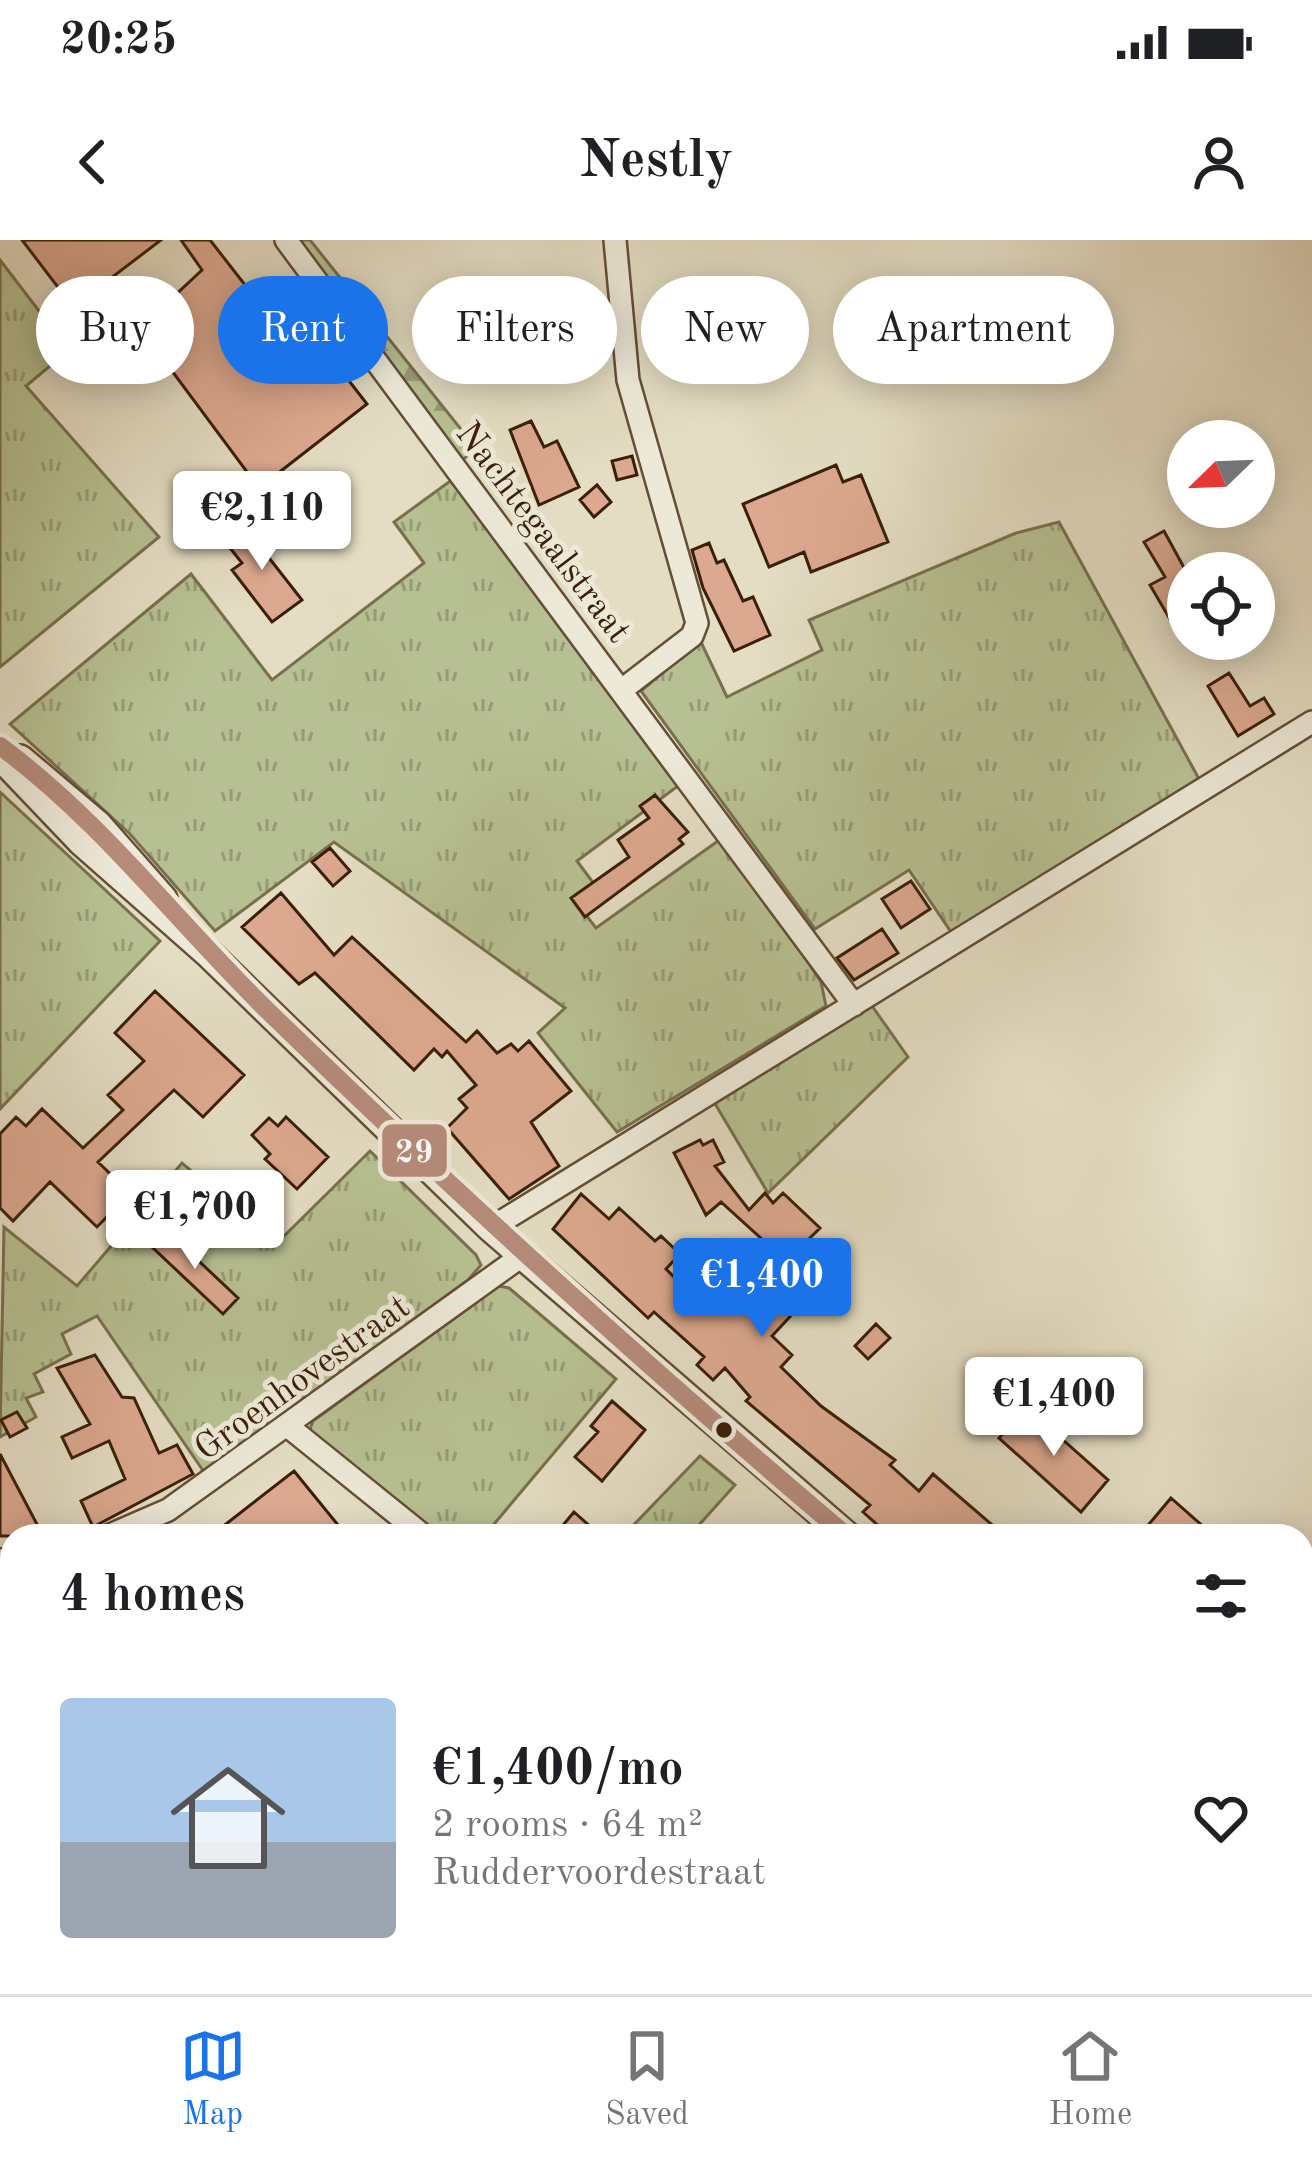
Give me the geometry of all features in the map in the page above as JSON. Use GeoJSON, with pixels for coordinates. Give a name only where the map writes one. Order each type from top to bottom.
{"type":"FeatureCollection","features":[{"type":"Feature","properties":{"kind":"street","name":"Nachtegaalstraat"},"geometry":{"type":"LineString","coordinates":[[286,240],[854,1004]]}},
{"type":"Feature","properties":{"kind":"street","name":"Nachtegaalstraat"},"geometry":{"type":"LineString","coordinates":[[615,240],[628,380],[698,623],[692,636],[623,689]]}},
{"type":"Feature","properties":{"kind":"street"},"geometry":{"type":"LineString","coordinates":[[491,1228],[1312,722]]}},
{"type":"Feature","properties":{"kind":"street"},"geometry":{"type":"LineString","coordinates":[[0,746],[49,779],[98,824],[208,953]]}},
{"type":"Feature","properties":{"kind":"street"},"geometry":{"type":"LineString","coordinates":[[0,756],[81,841],[208,953],[491,1228],[833,1524]]}},
{"type":"Feature","properties":{"kind":"street","name":"Groenhovestraat"},"geometry":{"type":"LineString","coordinates":[[150,1524],[290,1428],[523,1255]]}},
{"type":"Feature","properties":{"kind":"street"},"geometry":{"type":"LineString","coordinates":[[290,1428],[409,1524]]}},
{"type":"Feature","properties":{"kind":"green space"},"geometry":{"type":"Polygon","coordinates":[[[287,240],[310,240],[339,276],[314,276],[287,240]]]}},
{"type":"Feature","properties":{"kind":"green space"},"geometry":{"type":"Polygon","coordinates":[[[0,260],[36,307],[36,378],[26,386],[159,537],[0,667],[0,260]]]}},
{"type":"Feature","properties":{"kind":"green space"},"geometry":{"type":"Polygon","coordinates":[[[388,338],[412,368],[412,384],[425,384],[476,448],[458,464],[388,372],[388,338]]]}},
{"type":"Feature","properties":{"kind":"green space"},"geometry":{"type":"Polygon","coordinates":[[[453,479],[682,783],[577,861],[600,892],[579,906],[596,928],[725,836],[821,982],[826,1006],[617,1132],[538,1033],[565,1008],[334,842],[215,931],[130,834],[10,724],[191,574],[272,680],[424,563],[394,522],[453,479]]]}},
{"type":"Feature","properties":{"kind":"green space"},"geometry":{"type":"Polygon","coordinates":[[[1059,522],[1199,779],[951,932],[909,870],[815,929],[641,691],[700,640],[727,697],[822,650],[809,620],[1016,533],[1059,522]]]}},
{"type":"Feature","properties":{"kind":"green space"},"geometry":{"type":"Polygon","coordinates":[[[0,792],[160,941],[0,1109],[0,792]]]}},
{"type":"Feature","properties":{"kind":"green space"},"geometry":{"type":"Polygon","coordinates":[[[870,1003],[908,1057],[768,1193],[714,1102],[870,1003]]]}},
{"type":"Feature","properties":{"kind":"green space"},"geometry":{"type":"Polygon","coordinates":[[[370,1151],[476,1255],[481,1265],[468,1280],[204,1472],[97,1316],[62,1334],[71,1354],[34,1374],[43,1392],[26,1398],[36,1417],[0,1437],[4,1227],[77,1286],[182,1163],[277,1243],[370,1151]]]}},
{"type":"Feature","properties":{"kind":"green space"},"geometry":{"type":"Polygon","coordinates":[[[499,1286],[509,1288],[616,1379],[494,1524],[425,1524],[308,1434],[313,1421],[499,1286]]]}},
{"type":"Feature","properties":{"kind":"green space"},"geometry":{"type":"Polygon","coordinates":[[[700,1456],[735,1485],[700,1524],[635,1524],[700,1456]]]}},
{"type":"Feature","properties":{"kind":"building"},"geometry":{"type":"Polygon","coordinates":[[[22,240],[161,240],[114,276],[49,276],[22,240]]]}},
{"type":"Feature","properties":{"kind":"building"},"geometry":{"type":"Polygon","coordinates":[[[181,240],[210,240],[238,276],[218,276],[218,384],[351,384],[367,404],[259,488],[182,384],[194,384],[194,277],[202,270],[181,240]]]}},
{"type":"Feature","properties":{"kind":"building"},"geometry":{"type":"Polygon","coordinates":[[[531,421],[544,447],[557,441],[579,487],[539,505],[510,430],[531,421]]]}},
{"type":"Feature","properties":{"kind":"building"},"geometry":{"type":"Polygon","coordinates":[[[632,456],[637,475],[617,480],[612,461],[632,456]]]}},
{"type":"Feature","properties":{"kind":"building"},"geometry":{"type":"Polygon","coordinates":[[[836,465],[843,482],[861,475],[888,542],[811,572],[804,552],[769,567],[743,504],[836,465]]]}},
{"type":"Feature","properties":{"kind":"building"},"geometry":{"type":"Polygon","coordinates":[[[597,485],[611,502],[594,517],[580,500],[597,485]]]}},
{"type":"Feature","properties":{"kind":"building"},"geometry":{"type":"Polygon","coordinates":[[[256,520],[269,543],[262,549],[302,600],[272,622],[232,570],[242,563],[226,543],[256,520]]]}},
{"type":"Feature","properties":{"kind":"building"},"geometry":{"type":"Polygon","coordinates":[[[1164,531],[1175,552],[1167,552],[1167,614],[1150,585],[1165,577],[1144,542],[1164,531]]]}},
{"type":"Feature","properties":{"kind":"building"},"geometry":{"type":"Polygon","coordinates":[[[709,543],[717,563],[724,560],[743,601],[753,597],[770,635],[734,651],[703,588],[692,550],[709,543]]]}},
{"type":"Feature","properties":{"kind":"building"},"geometry":{"type":"Polygon","coordinates":[[[1229,673],[1250,706],[1264,698],[1274,714],[1238,736],[1208,686],[1229,673]]]}},
{"type":"Feature","properties":{"kind":"building"},"geometry":{"type":"Polygon","coordinates":[[[655,795],[688,832],[679,839],[683,844],[585,917],[571,898],[629,857],[618,840],[649,818],[640,806],[655,795]]]}},
{"type":"Feature","properties":{"kind":"building"},"geometry":{"type":"Polygon","coordinates":[[[330,848],[350,871],[333,886],[312,862],[330,848]]]}},
{"type":"Feature","properties":{"kind":"building"},"geometry":{"type":"Polygon","coordinates":[[[911,881],[930,909],[901,928],[882,899],[911,881]]]}},
{"type":"Feature","properties":{"kind":"building"},"geometry":{"type":"Polygon","coordinates":[[[281,893],[334,955],[352,937],[466,1042],[477,1031],[497,1053],[511,1044],[518,1051],[529,1041],[571,1091],[531,1122],[559,1166],[509,1199],[447,1128],[467,1108],[459,1099],[476,1085],[447,1051],[442,1057],[434,1049],[414,1070],[315,973],[299,984],[242,927],[281,893]]]}},
{"type":"Feature","properties":{"kind":"building"},"geometry":{"type":"Polygon","coordinates":[[[882,929],[898,953],[854,980],[837,958],[882,929]]]}},
{"type":"Feature","properties":{"kind":"building"},"geometry":{"type":"Polygon","coordinates":[[[155,991],[244,1075],[203,1117],[174,1090],[98,1162],[130,1193],[97,1227],[50,1182],[13,1221],[0,1208],[0,1134],[16,1117],[26,1126],[42,1109],[83,1148],[123,1110],[108,1095],[144,1061],[115,1033],[155,991]]]}},
{"type":"Feature","properties":{"kind":"building"},"geometry":{"type":"Polygon","coordinates":[[[286,1117],[328,1157],[297,1189],[265,1159],[270,1154],[252,1135],[269,1118],[278,1126],[286,1117]]]}},
{"type":"Feature","properties":{"kind":"building"},"geometry":{"type":"Polygon","coordinates":[[[700,1140],[703,1145],[713,1140],[724,1162],[715,1166],[749,1210],[765,1193],[773,1203],[783,1193],[820,1228],[810,1238],[821,1248],[808,1262],[825,1279],[772,1336],[792,1355],[781,1367],[821,1406],[895,1460],[890,1465],[919,1491],[933,1474],[991,1524],[876,1524],[863,1512],[870,1505],[746,1401],[750,1397],[725,1368],[713,1380],[697,1365],[704,1357],[654,1312],[648,1318],[553,1229],[581,1194],[609,1219],[619,1208],[655,1241],[661,1236],[680,1254],[666,1269],[695,1298],[717,1274],[752,1306],[777,1279],[763,1265],[776,1252],[721,1202],[706,1215],[674,1153],[700,1140]]]}},
{"type":"Feature","properties":{"kind":"building"},"geometry":{"type":"Polygon","coordinates":[[[167,1231],[238,1298],[223,1314],[152,1247],[167,1231]]]}},
{"type":"Feature","properties":{"kind":"building"},"geometry":{"type":"Polygon","coordinates":[[[876,1324],[890,1338],[868,1359],[855,1346],[876,1324]]]}},
{"type":"Feature","properties":{"kind":"building"},"geometry":{"type":"Polygon","coordinates":[[[95,1355],[122,1397],[134,1398],[159,1453],[177,1445],[193,1474],[92,1524],[81,1501],[125,1479],[109,1441],[72,1458],[62,1437],[90,1424],[57,1368],[95,1355]]]}},
{"type":"Feature","properties":{"kind":"building"},"geometry":{"type":"Polygon","coordinates":[[[612,1401],[645,1430],[602,1481],[575,1457],[598,1432],[591,1426],[612,1401]]]}},
{"type":"Feature","properties":{"kind":"building"},"geometry":{"type":"Polygon","coordinates":[[[1026,1407],[1108,1480],[1081,1512],[999,1438],[1026,1407]]]}},
{"type":"Feature","properties":{"kind":"building"},"geometry":{"type":"Polygon","coordinates":[[[17,1412],[27,1428],[10,1437],[1,1420],[17,1412]]]}},
{"type":"Feature","properties":{"kind":"building"},"geometry":{"type":"Polygon","coordinates":[[[0,1454],[37,1524],[0,1524],[0,1454]]]}},
{"type":"Feature","properties":{"kind":"building"},"geometry":{"type":"Polygon","coordinates":[[[294,1471],[337,1524],[226,1524],[294,1471]]]}},
{"type":"Feature","properties":{"kind":"building"},"geometry":{"type":"Polygon","coordinates":[[[1171,1498],[1200,1524],[1149,1524],[1171,1498]]]}},
{"type":"Feature","properties":{"kind":"building"},"geometry":{"type":"Polygon","coordinates":[[[574,1512],[588,1524],[564,1524],[574,1512]]]}},
{"type":"Feature","properties":{"kind":"transit line","name":"29"},"geometry":{"type":"LineString","coordinates":[[0,746],[73,808],[238,981],[412,1149],[833,1524]]}}]}
